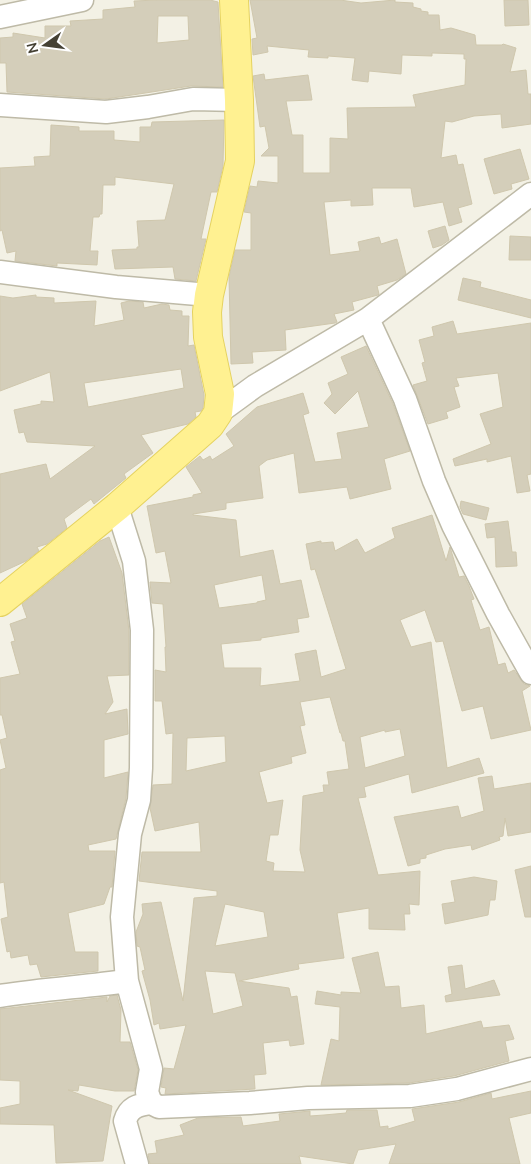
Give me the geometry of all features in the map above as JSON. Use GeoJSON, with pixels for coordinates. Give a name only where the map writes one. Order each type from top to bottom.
{"type":"FeatureCollection","features":[{"type":"Feature","properties":{"kind":"main road"},"geometry":{"type":"LineString","coordinates":[[0,602],[117,507],[210,425],[218,413],[220,394],[208,337],[207,312],[209,295],[240,161],[234,0]]}},
{"type":"Feature","properties":{"kind":"street"},"geometry":{"type":"LineString","coordinates":[[0,17],[82,0]]}},
{"type":"Feature","properties":{"kind":"street"},"geometry":{"type":"LineString","coordinates":[[0,105],[106,112],[193,99],[239,100]]}},
{"type":"Feature","properties":{"kind":"street"},"geometry":{"type":"LineString","coordinates":[[218,413],[255,386],[368,319],[531,194]]}},
{"type":"Feature","properties":{"kind":"street"},"geometry":{"type":"LineString","coordinates":[[0,272],[116,287],[209,295]]}},
{"type":"Feature","properties":{"kind":"street"},"geometry":{"type":"LineString","coordinates":[[368,319],[405,399],[434,481],[453,525],[498,614],[531,673]]}},
{"type":"Feature","properties":{"kind":"street"},"geometry":{"type":"LineString","coordinates":[[117,507],[134,561],[142,630],[142,768],[139,800],[130,834],[122,917],[126,981],[152,1069],[147,1092],[150,1104]]}},
{"type":"Feature","properties":{"kind":"street"},"geometry":{"type":"LineString","coordinates":[[0,996],[54,988],[93,986],[126,981]]}},
{"type":"Feature","properties":{"kind":"street"},"geometry":{"type":"LineString","coordinates":[[136,1164],[125,1120],[127,1114],[136,1105],[150,1104],[159,1107],[308,1098],[410,1096],[457,1089],[531,1069]]}},
{"type":"Feature","properties":{"kind":"building"},"geometry":{"type":"Polygon","coordinates":[[[210,0],[218,2],[223,87],[191,86],[106,99],[7,92],[6,63],[0,63],[0,38],[13,37],[13,33],[45,38],[45,26],[71,26],[70,21],[103,19],[103,10],[135,7],[134,1],[210,0]],[[158,16],[157,43],[189,40],[188,16],[158,16]]]}},
{"type":"Feature","properties":{"kind":"building"},"geometry":{"type":"Polygon","coordinates":[[[250,0],[340,0],[361,3],[395,0],[395,2],[413,3],[413,7],[428,12],[428,15],[439,15],[440,30],[451,28],[475,35],[476,45],[503,44],[516,48],[510,72],[526,70],[528,94],[531,94],[531,124],[502,128],[501,114],[474,116],[452,122],[445,121],[441,158],[456,155],[458,165],[463,164],[472,204],[458,208],[462,222],[449,226],[443,202],[414,207],[411,188],[372,188],[373,205],[351,206],[351,200],[324,202],[330,255],[360,251],[358,242],[379,237],[381,244],[397,239],[406,274],[397,280],[377,286],[378,295],[352,302],[354,310],[334,314],[337,322],[335,323],[285,330],[286,350],[252,352],[253,363],[231,364],[229,277],[235,250],[251,250],[251,213],[244,212],[250,186],[257,187],[258,181],[278,183],[278,156],[261,156],[269,148],[265,126],[260,127],[253,76],[264,74],[265,80],[308,75],[312,100],[286,101],[292,135],[303,135],[303,173],[330,173],[330,138],[348,139],[347,108],[416,107],[413,95],[465,85],[466,59],[464,59],[464,54],[432,53],[432,56],[402,55],[401,74],[369,71],[368,82],[352,80],[355,58],[308,57],[309,50],[267,46],[268,52],[253,55],[252,39],[257,38],[250,0]]]}},
{"type":"Feature","properties":{"kind":"building"},"geometry":{"type":"Polygon","coordinates":[[[504,0],[528,0],[529,25],[505,26],[504,0]]]}},
{"type":"Feature","properties":{"kind":"building"},"geometry":{"type":"Polygon","coordinates":[[[224,120],[223,166],[217,192],[211,192],[201,239],[206,239],[196,281],[175,279],[173,267],[115,269],[112,250],[137,249],[139,247],[137,221],[165,220],[174,184],[115,177],[115,185],[103,185],[102,214],[99,217],[93,217],[90,251],[98,251],[97,265],[57,263],[57,266],[15,261],[16,251],[7,253],[2,230],[0,231],[0,168],[35,166],[34,157],[50,156],[51,125],[79,127],[79,131],[114,131],[114,140],[140,142],[140,127],[151,127],[152,122],[224,120]]]}},
{"type":"Feature","properties":{"kind":"building"},"geometry":{"type":"Polygon","coordinates":[[[520,149],[529,179],[511,184],[512,189],[494,194],[484,159],[520,149]]]}},
{"type":"Feature","properties":{"kind":"building"},"geometry":{"type":"Polygon","coordinates":[[[445,226],[449,240],[433,248],[428,231],[445,226]]]}},
{"type":"Feature","properties":{"kind":"building"},"geometry":{"type":"Polygon","coordinates":[[[510,236],[531,237],[531,260],[509,260],[510,236]]]}},
{"type":"Feature","properties":{"kind":"building"},"geometry":{"type":"Polygon","coordinates":[[[463,278],[481,282],[480,287],[531,300],[531,318],[458,300],[463,278]]]}},
{"type":"Feature","properties":{"kind":"building"},"geometry":{"type":"Polygon","coordinates":[[[36,295],[36,297],[54,298],[54,303],[96,301],[94,326],[124,320],[121,303],[129,301],[143,302],[144,308],[162,304],[169,305],[170,310],[182,311],[182,316],[189,316],[188,346],[194,345],[204,395],[203,408],[201,411],[195,412],[196,417],[188,424],[141,435],[153,453],[124,474],[126,478],[94,504],[91,499],[64,519],[67,528],[47,544],[37,547],[39,551],[26,561],[0,573],[0,474],[46,464],[50,479],[95,446],[27,442],[24,432],[19,433],[14,410],[41,404],[41,401],[54,402],[50,372],[0,391],[0,296],[13,298],[36,295]],[[181,369],[84,383],[88,407],[184,388],[181,369]]]}},
{"type":"Feature","properties":{"kind":"building"},"geometry":{"type":"Polygon","coordinates":[[[453,321],[457,334],[531,323],[531,474],[527,475],[530,491],[517,493],[511,456],[487,462],[487,459],[455,466],[453,459],[491,444],[480,414],[503,407],[498,373],[456,378],[459,386],[454,387],[460,407],[446,412],[448,418],[428,424],[413,385],[427,381],[422,363],[425,362],[419,340],[434,336],[432,327],[453,321]]]}},
{"type":"Feature","properties":{"kind":"building"},"geometry":{"type":"Polygon","coordinates":[[[366,346],[393,404],[410,451],[384,459],[391,489],[350,499],[347,487],[299,493],[294,453],[267,460],[259,466],[263,498],[226,503],[226,509],[193,514],[236,520],[240,557],[273,550],[280,584],[301,580],[309,617],[297,619],[299,632],[261,638],[261,640],[221,644],[224,668],[261,668],[260,686],[300,681],[295,654],[316,650],[321,677],[346,669],[315,569],[311,570],[306,544],[321,541],[321,543],[333,542],[335,551],[357,539],[365,553],[395,538],[392,528],[432,515],[446,561],[450,547],[459,577],[464,576],[469,586],[474,599],[471,600],[480,630],[489,627],[498,665],[505,663],[508,673],[514,670],[524,684],[530,686],[522,691],[531,730],[491,739],[483,706],[462,711],[443,641],[436,642],[425,610],[400,620],[411,647],[431,642],[447,768],[479,758],[484,773],[412,793],[409,774],[364,787],[366,797],[358,798],[378,875],[420,871],[419,905],[409,904],[410,914],[404,914],[405,930],[369,929],[369,908],[337,913],[344,958],[298,964],[299,969],[239,981],[289,988],[291,997],[297,996],[304,1044],[290,1046],[289,1040],[263,1043],[266,1074],[254,1075],[255,1089],[165,1094],[166,1088],[161,1087],[164,1068],[174,1069],[186,1025],[160,1029],[159,1023],[154,1025],[150,1000],[142,971],[145,970],[140,947],[137,946],[136,932],[143,914],[142,904],[161,902],[183,1001],[194,898],[217,896],[217,891],[139,881],[142,852],[201,852],[199,822],[155,831],[150,808],[153,785],[172,784],[173,733],[166,734],[162,701],[155,701],[155,670],[166,672],[166,647],[163,604],[152,603],[150,582],[171,583],[165,551],[156,553],[147,506],[193,497],[193,495],[202,493],[186,467],[200,456],[203,460],[210,456],[212,460],[234,446],[226,434],[257,407],[303,393],[309,413],[303,415],[315,462],[342,459],[337,433],[369,427],[358,391],[335,414],[324,403],[332,394],[328,383],[348,374],[341,357],[366,346]],[[262,575],[214,585],[219,608],[266,600],[262,575]],[[330,697],[300,702],[305,725],[300,726],[306,753],[291,757],[292,763],[259,772],[267,803],[283,800],[278,835],[270,835],[266,861],[274,863],[273,871],[305,872],[300,850],[303,796],[324,792],[323,785],[329,785],[327,772],[349,769],[345,741],[343,741],[340,733],[330,697]],[[400,729],[385,732],[385,730],[360,737],[365,768],[405,756],[400,729]],[[225,736],[187,738],[186,771],[226,762],[225,736]],[[225,904],[215,946],[268,937],[264,912],[225,904]],[[205,971],[213,1014],[243,1006],[235,973],[205,971]]]}},
{"type":"Feature","properties":{"kind":"building"},"geometry":{"type":"Polygon","coordinates":[[[461,501],[489,508],[486,520],[463,514],[460,507],[461,501]]]}},
{"type":"Feature","properties":{"kind":"building"},"geometry":{"type":"Polygon","coordinates":[[[508,521],[512,552],[516,552],[517,566],[496,567],[495,537],[487,538],[485,524],[508,521]]]}},
{"type":"Feature","properties":{"kind":"building"},"geometry":{"type":"Polygon","coordinates":[[[109,537],[122,573],[129,631],[129,675],[107,676],[113,702],[105,714],[127,709],[128,734],[104,740],[104,778],[128,772],[126,798],[116,839],[88,845],[89,851],[115,851],[112,887],[110,887],[104,904],[68,913],[75,952],[98,952],[98,971],[41,977],[37,964],[30,965],[28,955],[11,958],[10,951],[7,952],[1,919],[8,917],[4,882],[0,883],[0,770],[6,768],[0,740],[7,738],[2,715],[0,715],[0,678],[20,674],[11,642],[15,641],[10,624],[27,618],[22,604],[100,541],[109,537]]]}},
{"type":"Feature","properties":{"kind":"building"},"geometry":{"type":"Polygon","coordinates":[[[492,776],[494,789],[531,783],[531,832],[508,836],[505,818],[503,836],[499,837],[500,840],[472,850],[471,845],[445,849],[426,855],[426,858],[420,859],[420,863],[408,866],[394,817],[458,806],[461,818],[484,811],[478,778],[492,776]]]}},
{"type":"Feature","properties":{"kind":"building"},"geometry":{"type":"Polygon","coordinates":[[[531,866],[531,917],[525,917],[515,870],[531,866]]]}},
{"type":"Feature","properties":{"kind":"building"},"geometry":{"type":"Polygon","coordinates":[[[474,877],[497,881],[495,900],[490,900],[488,915],[445,924],[442,904],[455,902],[451,881],[474,877]]]}},
{"type":"Feature","properties":{"kind":"building"},"geometry":{"type":"Polygon","coordinates":[[[378,952],[385,987],[399,986],[401,1008],[424,1005],[426,1034],[481,1021],[483,1028],[509,1025],[514,1039],[505,1041],[509,1061],[454,1076],[409,1083],[321,1085],[331,1039],[339,1041],[340,1007],[315,1004],[317,991],[341,995],[341,992],[361,993],[352,958],[378,952]]]}},
{"type":"Feature","properties":{"kind":"building"},"geometry":{"type":"Polygon","coordinates":[[[462,965],[465,989],[494,980],[500,995],[446,1002],[445,996],[452,994],[448,967],[462,965]]]}},
{"type":"Feature","properties":{"kind":"building"},"geometry":{"type":"Polygon","coordinates":[[[117,995],[121,1010],[120,1042],[130,1042],[138,1070],[134,1091],[115,1091],[79,1085],[78,1091],[68,1090],[112,1106],[103,1161],[56,1163],[54,1125],[0,1124],[0,1108],[20,1104],[20,1081],[0,1080],[0,1009],[107,997],[107,1002],[110,996],[117,995]]]}},
{"type":"Feature","properties":{"kind":"building"},"geometry":{"type":"Polygon","coordinates":[[[531,1091],[531,1113],[509,1118],[520,1164],[389,1164],[396,1144],[358,1150],[353,1164],[299,1156],[301,1164],[150,1164],[148,1154],[157,1153],[155,1141],[184,1135],[180,1125],[198,1118],[241,1117],[243,1126],[280,1121],[279,1114],[310,1111],[310,1116],[346,1113],[347,1110],[377,1110],[380,1127],[388,1126],[388,1129],[415,1121],[412,1109],[459,1102],[491,1093],[492,1099],[531,1091]]]}}]}
